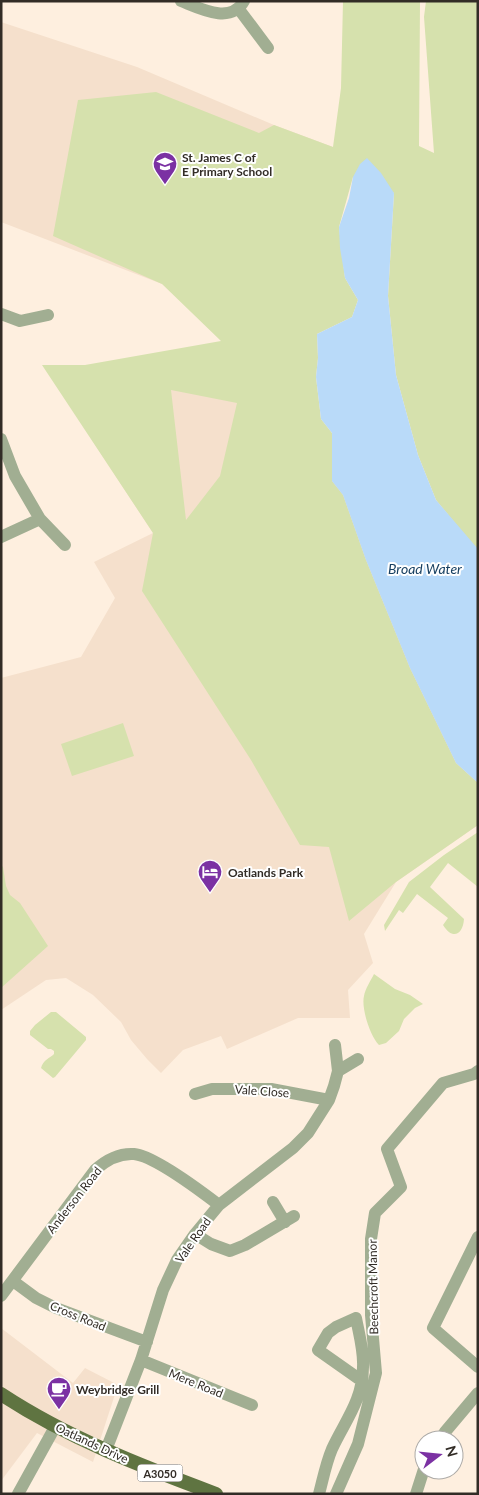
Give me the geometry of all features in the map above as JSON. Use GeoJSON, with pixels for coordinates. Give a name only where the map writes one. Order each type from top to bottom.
{"type":"FeatureCollection","features":[{"type":"Feature","properties":{"kind":"main road","name":"Oatlands Drive"},"geometry":{"type":"LineString","coordinates":[[1,1394],[55,1427],[129,1461],[216,1494]]}},
{"type":"Feature","properties":{"kind":"street"},"geometry":{"type":"LineString","coordinates":[[181,1],[216,14],[226,14],[241,5],[268,48]]}},
{"type":"Feature","properties":{"kind":"street"},"geometry":{"type":"LineString","coordinates":[[1,314],[20,321],[48,315]]}},
{"type":"Feature","properties":{"kind":"street"},"geometry":{"type":"LineString","coordinates":[[1,439],[15,476],[40,519],[65,545]]}},
{"type":"Feature","properties":{"kind":"street"},"geometry":{"type":"LineString","coordinates":[[1,538],[40,519]]}},
{"type":"Feature","properties":{"kind":"street","name":"Vale Road"},"geometry":{"type":"LineString","coordinates":[[106,1450],[177,1260],[219,1205],[293,1148],[308,1133],[329,1100],[338,1071],[335,1045]]}},
{"type":"Feature","properties":{"kind":"street"},"geometry":{"type":"LineString","coordinates":[[338,1071],[358,1058]]}},
{"type":"Feature","properties":{"kind":"street","name":"Beechcroft Manor"},"geometry":{"type":"LineString","coordinates":[[336,1494],[358,1444],[376,1373],[371,1315],[371,1239],[375,1214],[401,1187],[388,1150],[443,1083],[474,1074],[478,1071]]}},
{"type":"Feature","properties":{"kind":"street","name":"Vale Close"},"geometry":{"type":"LineString","coordinates":[[195,1094],[212,1088],[271,1089],[329,1100]]}},
{"type":"Feature","properties":{"kind":"street","name":"Anderson Road"},"geometry":{"type":"LineString","coordinates":[[1,1296],[95,1170],[104,1162],[119,1156],[135,1154],[148,1158],[219,1205]]}},
{"type":"Feature","properties":{"kind":"street"},"geometry":{"type":"LineString","coordinates":[[195,1234],[211,1244],[230,1251],[245,1245],[289,1219],[273,1202]]}},
{"type":"Feature","properties":{"kind":"street"},"geometry":{"type":"LineString","coordinates":[[478,1237],[433,1328],[478,1367]]}},
{"type":"Feature","properties":{"kind":"street","name":"Cross Road"},"geometry":{"type":"LineString","coordinates":[[13,1281],[36,1298],[56,1308],[147,1342]]}},
{"type":"Feature","properties":{"kind":"street"},"geometry":{"type":"LineString","coordinates":[[319,1494],[332,1450],[354,1408],[362,1380],[363,1353],[356,1318],[336,1327],[328,1333],[318,1350],[362,1380]]}},
{"type":"Feature","properties":{"kind":"street","name":"Mere Road"},"geometry":{"type":"LineString","coordinates":[[141,1360],[252,1405]]}},
{"type":"Feature","properties":{"kind":"street"},"geometry":{"type":"LineString","coordinates":[[447,1430],[478,1393]]}},
{"type":"Feature","properties":{"kind":"street"},"geometry":{"type":"LineString","coordinates":[[18,1494],[55,1427]]}},
{"type":"Feature","properties":{"kind":"street"},"geometry":{"type":"LineString","coordinates":[[416,1494],[420,1480]]}},
{"type":"Feature","properties":{"kind":"shaded area","name":"St. James C of E Primary School"},"geometry":{"type":"Polygon","coordinates":[[[1,22],[137,67],[274,125],[333,147],[162,284],[1,222],[1,22]]]}},
{"type":"Feature","properties":{"kind":"shaded area"},"geometry":{"type":"Polygon","coordinates":[[[305,388],[456,763],[478,783],[478,825],[396,882],[364,934],[373,963],[348,990],[350,1018],[298,1018],[227,1049],[221,1036],[183,1050],[161,1073],[131,1040],[121,1022],[93,995],[66,978],[46,980],[1,1010],[1,678],[81,657],[115,598],[94,562],[153,533],[92,440],[171,390],[305,388]]]}},
{"type":"Feature","properties":{"kind":"shaded area"},"geometry":{"type":"Polygon","coordinates":[[[1,1328],[73,1383],[85,1368],[118,1385],[93,1462],[37,1433],[1,1481],[1,1328]]]}},
{"type":"Feature","properties":{"kind":"green space"},"geometry":{"type":"Polygon","coordinates":[[[343,1],[420,1],[419,146],[434,153],[424,17],[426,1],[478,1],[478,551],[436,500],[418,455],[396,375],[388,296],[394,193],[353,177],[339,227],[345,278],[358,300],[352,317],[317,334],[318,358],[316,377],[321,419],[332,433],[332,481],[343,495],[366,560],[410,668],[456,763],[478,783],[478,825],[396,882],[349,921],[329,847],[300,845],[251,760],[142,591],[153,533],[42,365],[85,365],[221,341],[162,284],[53,236],[78,100],[156,92],[259,133],[274,125],[333,147],[341,88],[343,1]],[[171,390],[186,520],[220,476],[237,403],[171,390]]]}},
{"type":"Feature","properties":{"kind":"green space"},"geometry":{"type":"Polygon","coordinates":[[[123,723],[134,756],[72,776],[61,744],[123,723]]]}},
{"type":"Feature","properties":{"kind":"green space"},"geometry":{"type":"Polygon","coordinates":[[[478,832],[478,887],[448,863],[430,887],[464,919],[460,932],[457,934],[450,933],[443,925],[448,918],[417,894],[403,913],[399,910],[385,931],[384,925],[409,882],[478,832]]]}},
{"type":"Feature","properties":{"kind":"green space"},"geometry":{"type":"Polygon","coordinates":[[[1,865],[10,895],[20,903],[48,946],[1,988],[1,865]]]}},
{"type":"Feature","properties":{"kind":"green space"},"geometry":{"type":"Polygon","coordinates":[[[374,974],[395,989],[410,995],[423,1004],[415,1008],[404,1019],[399,1031],[386,1043],[379,1045],[370,1029],[363,1001],[374,974]]]}},
{"type":"Feature","properties":{"kind":"green space"},"geometry":{"type":"Polygon","coordinates":[[[51,1012],[56,1012],[86,1037],[86,1040],[53,1078],[41,1068],[45,1061],[54,1054],[54,1051],[48,1049],[30,1035],[30,1031],[35,1025],[51,1012]]]}},
{"type":"Feature","properties":{"kind":"water","name":"Broad Water"},"geometry":{"type":"Polygon","coordinates":[[[367,158],[381,173],[394,193],[388,296],[396,375],[418,455],[436,500],[478,549],[478,783],[456,763],[410,668],[366,560],[343,495],[332,481],[332,433],[321,419],[316,377],[318,358],[317,334],[352,317],[358,300],[345,278],[339,227],[349,198],[353,177],[360,164],[367,158]]]}},
{"type":"Feature","properties":{"kind":"place","name":"St. James C of E Primary School"},"geometry":{"type":"Point","coordinates":[165,185]}},
{"type":"Feature","properties":{"kind":"place","name":"Oatlands Park"},"geometry":{"type":"Point","coordinates":[210,893]}},
{"type":"Feature","properties":{"kind":"place","name":"Weybridge Grill"},"geometry":{"type":"Point","coordinates":[59,1410]}}]}
